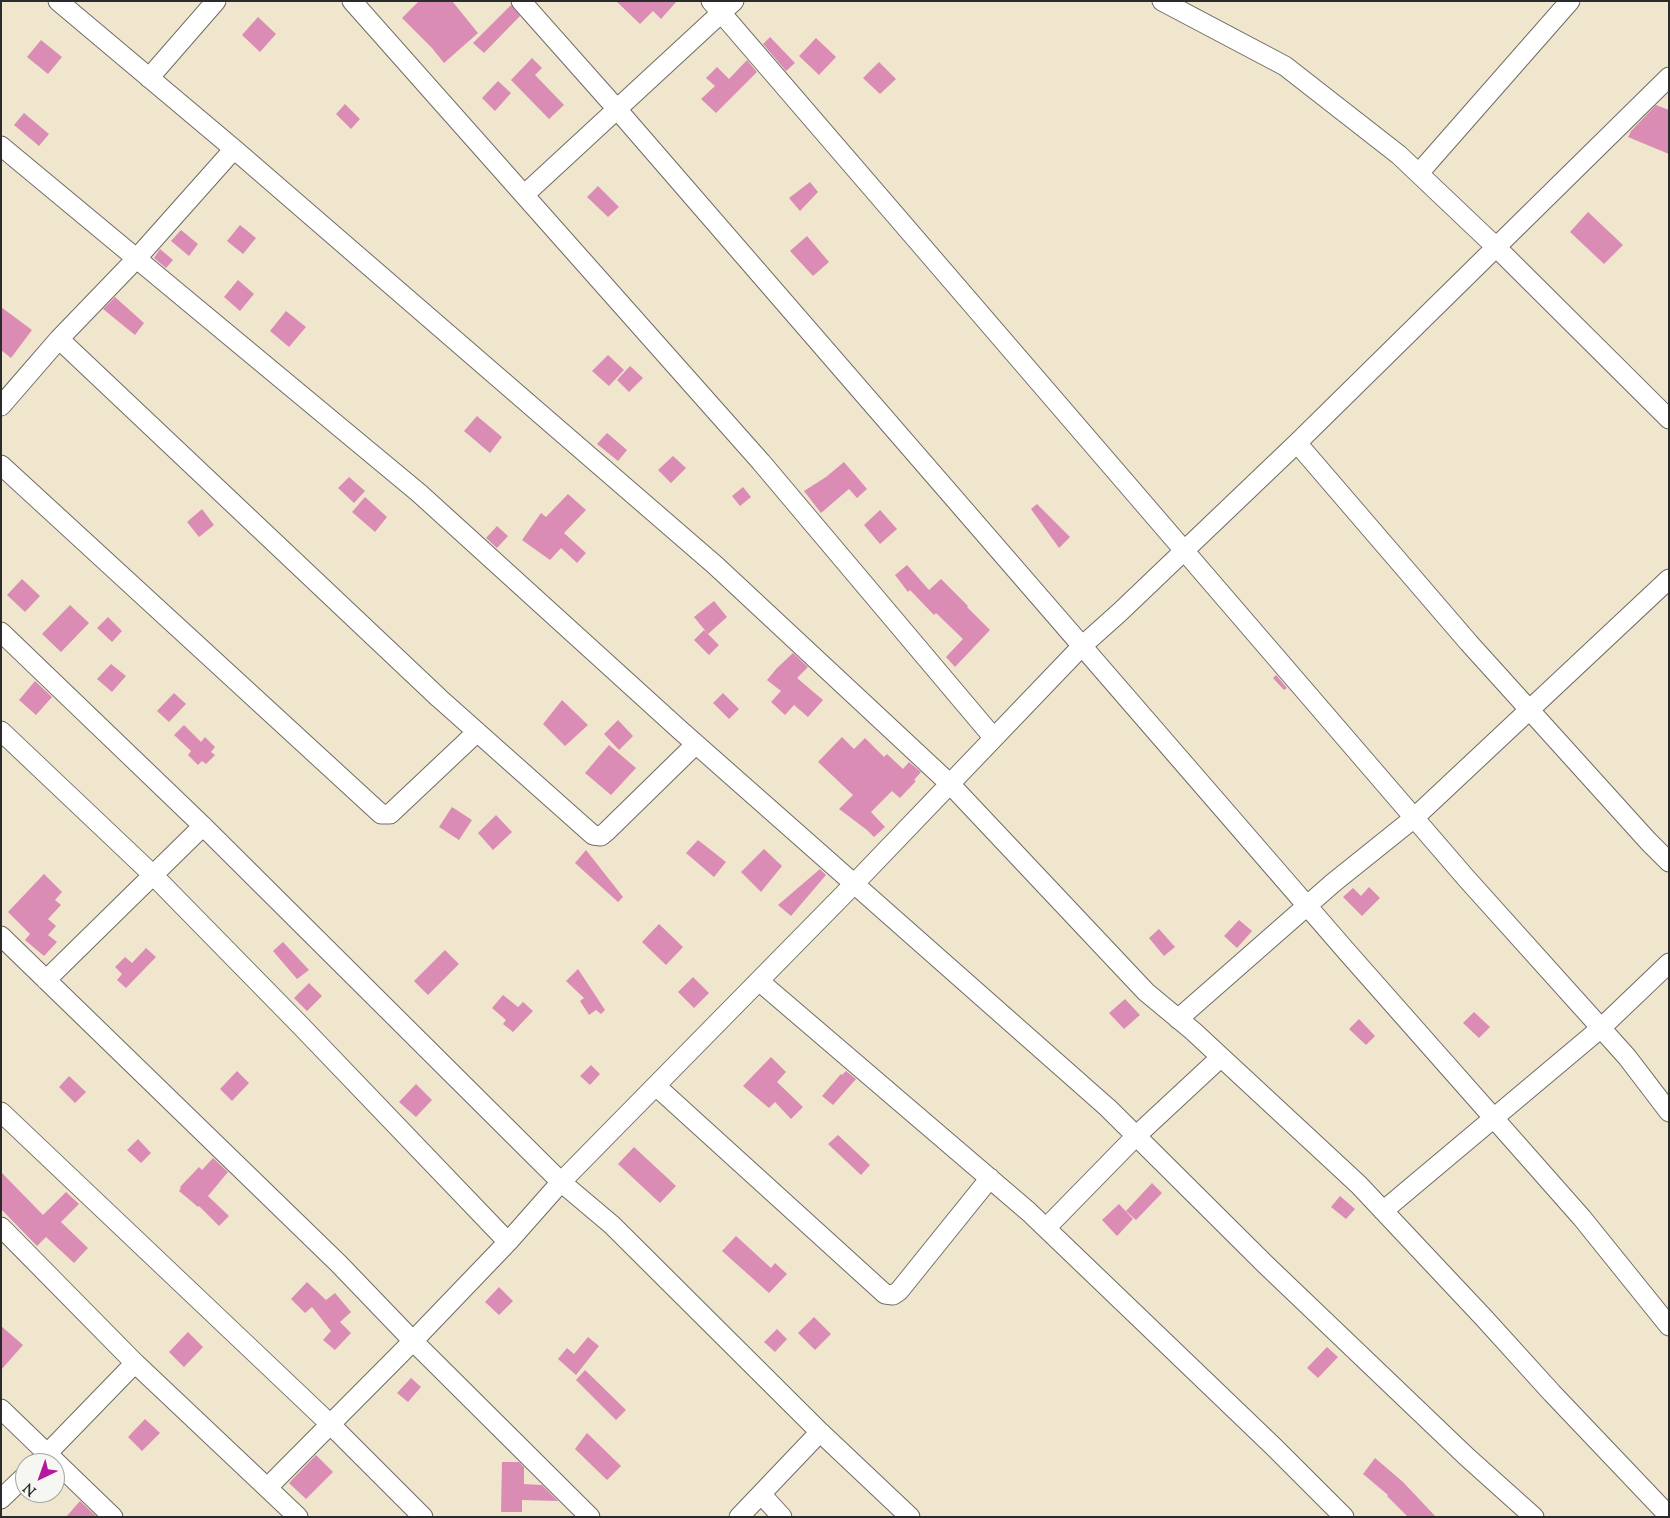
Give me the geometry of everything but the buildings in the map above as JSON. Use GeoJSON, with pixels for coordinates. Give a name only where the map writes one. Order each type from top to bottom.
{"type":"FeatureCollection","features":[{"type":"Feature","properties":{"kind":"street"},"geometry":{"type":"LineString","coordinates":[[58,1],[234,148],[715,565],[950,784],[1146,992],[1193,1031],[1383,1210],[1552,1394],[1669,1516]]}},
{"type":"Feature","properties":{"kind":"street"},"geometry":{"type":"LineString","coordinates":[[149,78],[216,1]]}},
{"type":"Feature","properties":{"kind":"street"},"geometry":{"type":"LineString","coordinates":[[352,1],[761,462],[993,737]]}},
{"type":"Feature","properties":{"kind":"street"},"geometry":{"type":"LineString","coordinates":[[520,1],[616,108],[1307,906],[1582,1218],[1669,1326]]}},
{"type":"Feature","properties":{"kind":"street"},"geometry":{"type":"LineString","coordinates":[[1162,1],[1285,66],[1399,155],[1496,247],[1669,419]]}},
{"type":"Feature","properties":{"kind":"street"},"geometry":{"type":"LineString","coordinates":[[1419,173],[1570,1]]}},
{"type":"Feature","properties":{"kind":"street"},"geometry":{"type":"LineString","coordinates":[[524,195],[722,5],[1184,552],[1466,878],[1627,1057],[1669,1112]]}},
{"type":"Feature","properties":{"kind":"street"},"geometry":{"type":"LineString","coordinates":[[268,1487],[413,1342],[508,1242],[561,1182],[854,884],[1082,646],[1184,552],[1297,443],[1669,77]]}},
{"type":"Feature","properties":{"kind":"street"},"geometry":{"type":"LineString","coordinates":[[1,146],[419,493],[696,744],[1100,1102],[1266,1265],[1534,1517]]}},
{"type":"Feature","properties":{"kind":"street"},"geometry":{"type":"LineString","coordinates":[[1,406],[59,339],[136,258],[234,148]]}},
{"type":"Feature","properties":{"kind":"street"},"geometry":{"type":"LineString","coordinates":[[59,339],[439,698],[593,835],[601,836],[607,832],[696,744]]}},
{"type":"Feature","properties":{"kind":"street"},"geometry":{"type":"LineString","coordinates":[[1297,443],[1456,628],[1669,862]]}},
{"type":"Feature","properties":{"kind":"street"},"geometry":{"type":"LineString","coordinates":[[1,465],[381,814],[390,814],[478,732]]}},
{"type":"Feature","properties":{"kind":"street"},"geometry":{"type":"LineString","coordinates":[[1178,1019],[1307,906],[1414,818],[1669,579]]}},
{"type":"Feature","properties":{"kind":"street"},"geometry":{"type":"LineString","coordinates":[[1,632],[203,826],[561,1182],[612,1224],[820,1432],[910,1517]]}},
{"type":"Feature","properties":{"kind":"street"},"geometry":{"type":"LineString","coordinates":[[1,731],[153,875],[508,1242]]}},
{"type":"Feature","properties":{"kind":"street"},"geometry":{"type":"LineString","coordinates":[[46,980],[203,826]]}},
{"type":"Feature","properties":{"kind":"street"},"geometry":{"type":"LineString","coordinates":[[1,936],[339,1264],[413,1342],[590,1517]]}},
{"type":"Feature","properties":{"kind":"street"},"geometry":{"type":"LineString","coordinates":[[1383,1210],[1601,1028],[1669,963]]}},
{"type":"Feature","properties":{"kind":"street"},"geometry":{"type":"LineString","coordinates":[[759,981],[1046,1228],[1274,1447],[1344,1517]]}},
{"type":"Feature","properties":{"kind":"street"},"geometry":{"type":"LineString","coordinates":[[1046,1228],[1136,1136],[1221,1057]]}},
{"type":"Feature","properties":{"kind":"street"},"geometry":{"type":"LineString","coordinates":[[656,1086],[878,1289],[886,1294],[893,1295],[899,1291],[990,1178]]}},
{"type":"Feature","properties":{"kind":"street"},"geometry":{"type":"LineString","coordinates":[[1,1112],[330,1424],[423,1517]]}},
{"type":"Feature","properties":{"kind":"street"},"geometry":{"type":"LineString","coordinates":[[1,1228],[134,1363],[298,1517]]}},
{"type":"Feature","properties":{"kind":"street"},"geometry":{"type":"LineString","coordinates":[[47,1453],[134,1363]]}},
{"type":"Feature","properties":{"kind":"street"},"geometry":{"type":"LineString","coordinates":[[1,1409],[38,1453]]}},
{"type":"Feature","properties":{"kind":"street"},"geometry":{"type":"LineString","coordinates":[[739,1517],[820,1432]]}},
{"type":"Feature","properties":{"kind":"street"},"geometry":{"type":"LineString","coordinates":[[65,1477],[113,1517]]}},
{"type":"Feature","properties":{"kind":"street"},"geometry":{"type":"LineString","coordinates":[[1,1500],[15,1486]]}},
{"type":"Feature","properties":{"kind":"street"},"geometry":{"type":"LineString","coordinates":[[761,1494],[782,1517]]}}]}
